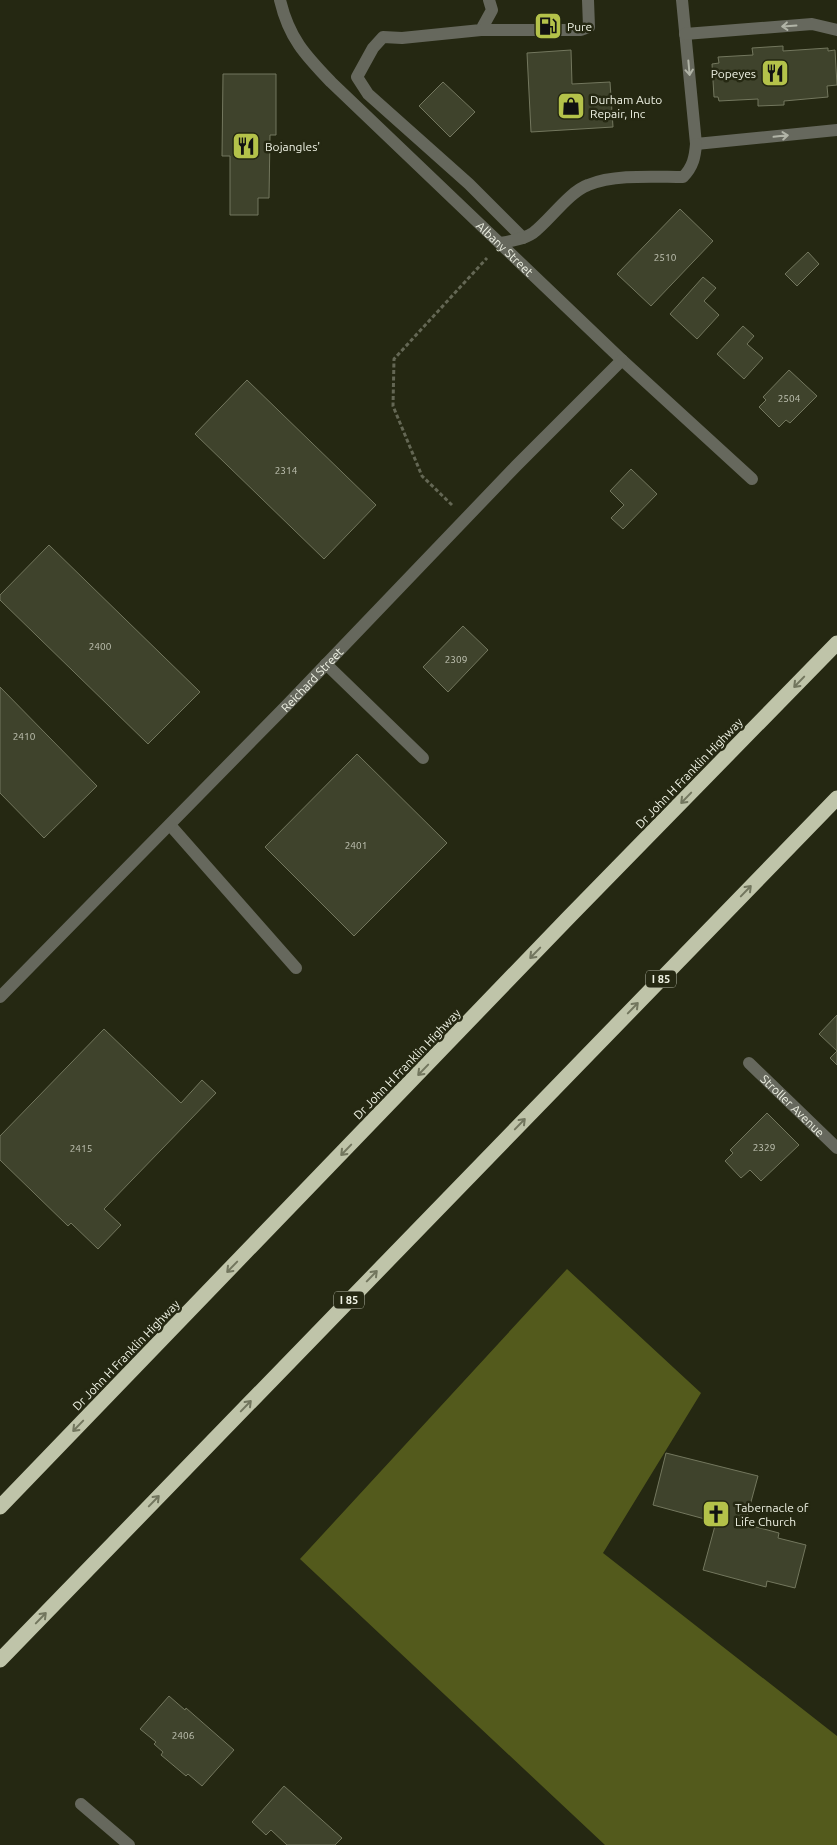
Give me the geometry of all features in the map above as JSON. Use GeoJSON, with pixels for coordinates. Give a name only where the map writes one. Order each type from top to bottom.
{"type":"FeatureCollection","features":[{"type":"Feature","properties":{"kind":"highway","name":"Dr John H Franklin Highway"},"geometry":{"type":"LineString","coordinates":[[0,1507],[576,910],[836,644]]}},
{"type":"Feature","properties":{"kind":"highway","name":"I 85"},"geometry":{"type":"LineString","coordinates":[[4,1657],[837,798]]}},
{"type":"Feature","properties":{"kind":"highway"},"geometry":{"type":"LineString","coordinates":[[0,1669],[4,1657]]}},
{"type":"Feature","properties":{"kind":"street","name":"Albany Street"},"geometry":{"type":"LineString","coordinates":[[280,0],[284,19],[294,38],[311,61],[622,360],[752,479]]}},
{"type":"Feature","properties":{"kind":"street"},"geometry":{"type":"LineString","coordinates":[[480,30],[492,10],[489,0]]}},
{"type":"Feature","properties":{"kind":"street"},"geometry":{"type":"LineString","coordinates":[[343,93],[357,76],[373,48],[383,37],[402,38],[480,30],[581,30],[589,27],[588,0]]}},
{"type":"Feature","properties":{"kind":"street"},"geometry":{"type":"LineString","coordinates":[[501,243],[523,238],[533,233],[572,196],[587,185],[619,178],[683,177],[689,172],[696,144],[683,1]]}},
{"type":"Feature","properties":{"kind":"street"},"geometry":{"type":"LineString","coordinates":[[686,34],[812,24],[837,30]]}},
{"type":"Feature","properties":{"kind":"street"},"geometry":{"type":"LineString","coordinates":[[357,76],[368,94],[469,184],[523,238]]}},
{"type":"Feature","properties":{"kind":"street"},"geometry":{"type":"LineString","coordinates":[[696,144],[837,130]]}},
{"type":"Feature","properties":{"kind":"street","name":"Reichard Street"},"geometry":{"type":"LineString","coordinates":[[0,997],[622,360]]}},
{"type":"Feature","properties":{"kind":"street"},"geometry":{"type":"LineString","coordinates":[[326,664],[423,758]]}},
{"type":"Feature","properties":{"kind":"street"},"geometry":{"type":"LineString","coordinates":[[170,824],[296,968]]}},
{"type":"Feature","properties":{"kind":"street","name":"Stroller Avenue"},"geometry":{"type":"LineString","coordinates":[[749,1063],[837,1148]]}},
{"type":"Feature","properties":{"kind":"street"},"geometry":{"type":"LineString","coordinates":[[82,1804],[129,1845]]}},
{"type":"Feature","properties":{"kind":"path"},"geometry":{"type":"LineString","coordinates":[[466,518],[422,476],[393,406],[394,359],[501,243]]}},
{"type":"Feature","properties":{"kind":"green space"},"geometry":{"type":"Polygon","coordinates":[[[567,1269],[701,1393],[603,1553],[837,1736],[837,1845],[605,1845],[300,1559],[567,1269]]]}},
{"type":"Feature","properties":{"kind":"building","name":"Popeyes"},"geometry":{"type":"Polygon","coordinates":[[[783,46],[783,51],[828,48],[828,51],[835,50],[837,85],[827,86],[828,97],[784,101],[784,105],[758,106],[758,99],[719,101],[718,97],[714,97],[712,64],[719,63],[718,57],[753,55],[752,48],[783,46]]]}},
{"type":"Feature","properties":{"kind":"building","name":"Durham Auto Repair, Inc"},"geometry":{"type":"Polygon","coordinates":[[[571,50],[572,84],[610,82],[613,127],[531,132],[527,53],[571,50]]]}},
{"type":"Feature","properties":{"kind":"building","name":"Bojangles'"},"geometry":{"type":"Polygon","coordinates":[[[223,74],[276,74],[276,135],[270,135],[269,198],[258,198],[258,215],[230,215],[230,156],[222,156],[223,74]]]}},
{"type":"Feature","properties":{"kind":"building"},"geometry":{"type":"Polygon","coordinates":[[[443,82],[475,112],[450,137],[419,106],[443,82]]]}},
{"type":"Feature","properties":{"kind":"building"},"geometry":{"type":"Polygon","coordinates":[[[680,209],[713,241],[651,306],[617,274],[680,209]]]}},
{"type":"Feature","properties":{"kind":"building"},"geometry":{"type":"Polygon","coordinates":[[[808,252],[819,264],[797,286],[785,274],[808,252]]]}},
{"type":"Feature","properties":{"kind":"building"},"geometry":{"type":"Polygon","coordinates":[[[703,277],[716,288],[704,301],[719,315],[697,339],[670,314],[703,277]]]}},
{"type":"Feature","properties":{"kind":"building"},"geometry":{"type":"Polygon","coordinates":[[[743,326],[754,336],[747,344],[763,358],[744,379],[717,354],[743,326]]]}},
{"type":"Feature","properties":{"kind":"building"},"geometry":{"type":"Polygon","coordinates":[[[789,370],[817,396],[790,423],[786,420],[779,427],[759,407],[766,400],[763,397],[789,370]]]}},
{"type":"Feature","properties":{"kind":"building"},"geometry":{"type":"Polygon","coordinates":[[[247,380],[376,505],[324,559],[195,434],[247,380]]]}},
{"type":"Feature","properties":{"kind":"building"},"geometry":{"type":"Polygon","coordinates":[[[631,469],[657,494],[623,529],[611,518],[624,505],[610,491],[631,469]]]}},
{"type":"Feature","properties":{"kind":"building"},"geometry":{"type":"Polygon","coordinates":[[[49,545],[200,692],[148,744],[0,600],[0,595],[49,545]]]}},
{"type":"Feature","properties":{"kind":"building"},"geometry":{"type":"Polygon","coordinates":[[[463,626],[488,650],[448,692],[423,667],[463,626]]]}},
{"type":"Feature","properties":{"kind":"building"},"geometry":{"type":"Polygon","coordinates":[[[0,687],[97,786],[44,838],[0,793],[0,687]]]}},
{"type":"Feature","properties":{"kind":"building"},"geometry":{"type":"Polygon","coordinates":[[[357,754],[447,843],[354,936],[265,847],[357,754]]]}},
{"type":"Feature","properties":{"kind":"building"},"geometry":{"type":"Polygon","coordinates":[[[837,1015],[837,1051],[819,1034],[837,1015]]]}},
{"type":"Feature","properties":{"kind":"building"},"geometry":{"type":"Polygon","coordinates":[[[104,1029],[181,1103],[202,1080],[216,1093],[104,1209],[121,1225],[98,1249],[71,1223],[68,1226],[0,1160],[0,1136],[104,1029]]]}},
{"type":"Feature","properties":{"kind":"building"},"geometry":{"type":"Polygon","coordinates":[[[837,1051],[837,1065],[830,1058],[837,1051]]]}},
{"type":"Feature","properties":{"kind":"building"},"geometry":{"type":"Polygon","coordinates":[[[767,1113],[799,1145],[761,1181],[750,1170],[741,1178],[725,1161],[733,1153],[730,1150],[767,1113]]]}},
{"type":"Feature","properties":{"kind":"building","name":"Tabernacle of Life Church"},"geometry":{"type":"Polygon","coordinates":[[[666,1453],[758,1476],[745,1524],[779,1533],[778,1538],[806,1545],[795,1588],[767,1581],[766,1587],[703,1570],[716,1522],[653,1505],[666,1453]]]}},
{"type":"Feature","properties":{"kind":"building"},"geometry":{"type":"Polygon","coordinates":[[[169,1696],[185,1710],[186,1708],[234,1750],[202,1786],[188,1774],[186,1776],[161,1755],[163,1752],[154,1744],[156,1742],[140,1729],[169,1696]]]}},
{"type":"Feature","properties":{"kind":"building"},"geometry":{"type":"Polygon","coordinates":[[[284,1786],[342,1838],[335,1845],[287,1845],[271,1830],[266,1835],[252,1822],[284,1786]]]}},
{"type":"Feature","properties":{"kind":"place","name":"Pure"},"geometry":{"type":"Point","coordinates":[548,26]}},
{"type":"Feature","properties":{"kind":"place","name":"Popeyes"},"geometry":{"type":"Point","coordinates":[775,73]}},
{"type":"Feature","properties":{"kind":"place","name":"Durham Auto Repair, Inc"},"geometry":{"type":"Point","coordinates":[571,106]}},
{"type":"Feature","properties":{"kind":"place","name":"Bojangles'"},"geometry":{"type":"Point","coordinates":[246,146]}},
{"type":"Feature","properties":{"kind":"place","name":"Tabernacle of Life Church"},"geometry":{"type":"Point","coordinates":[716,1514]}}]}
